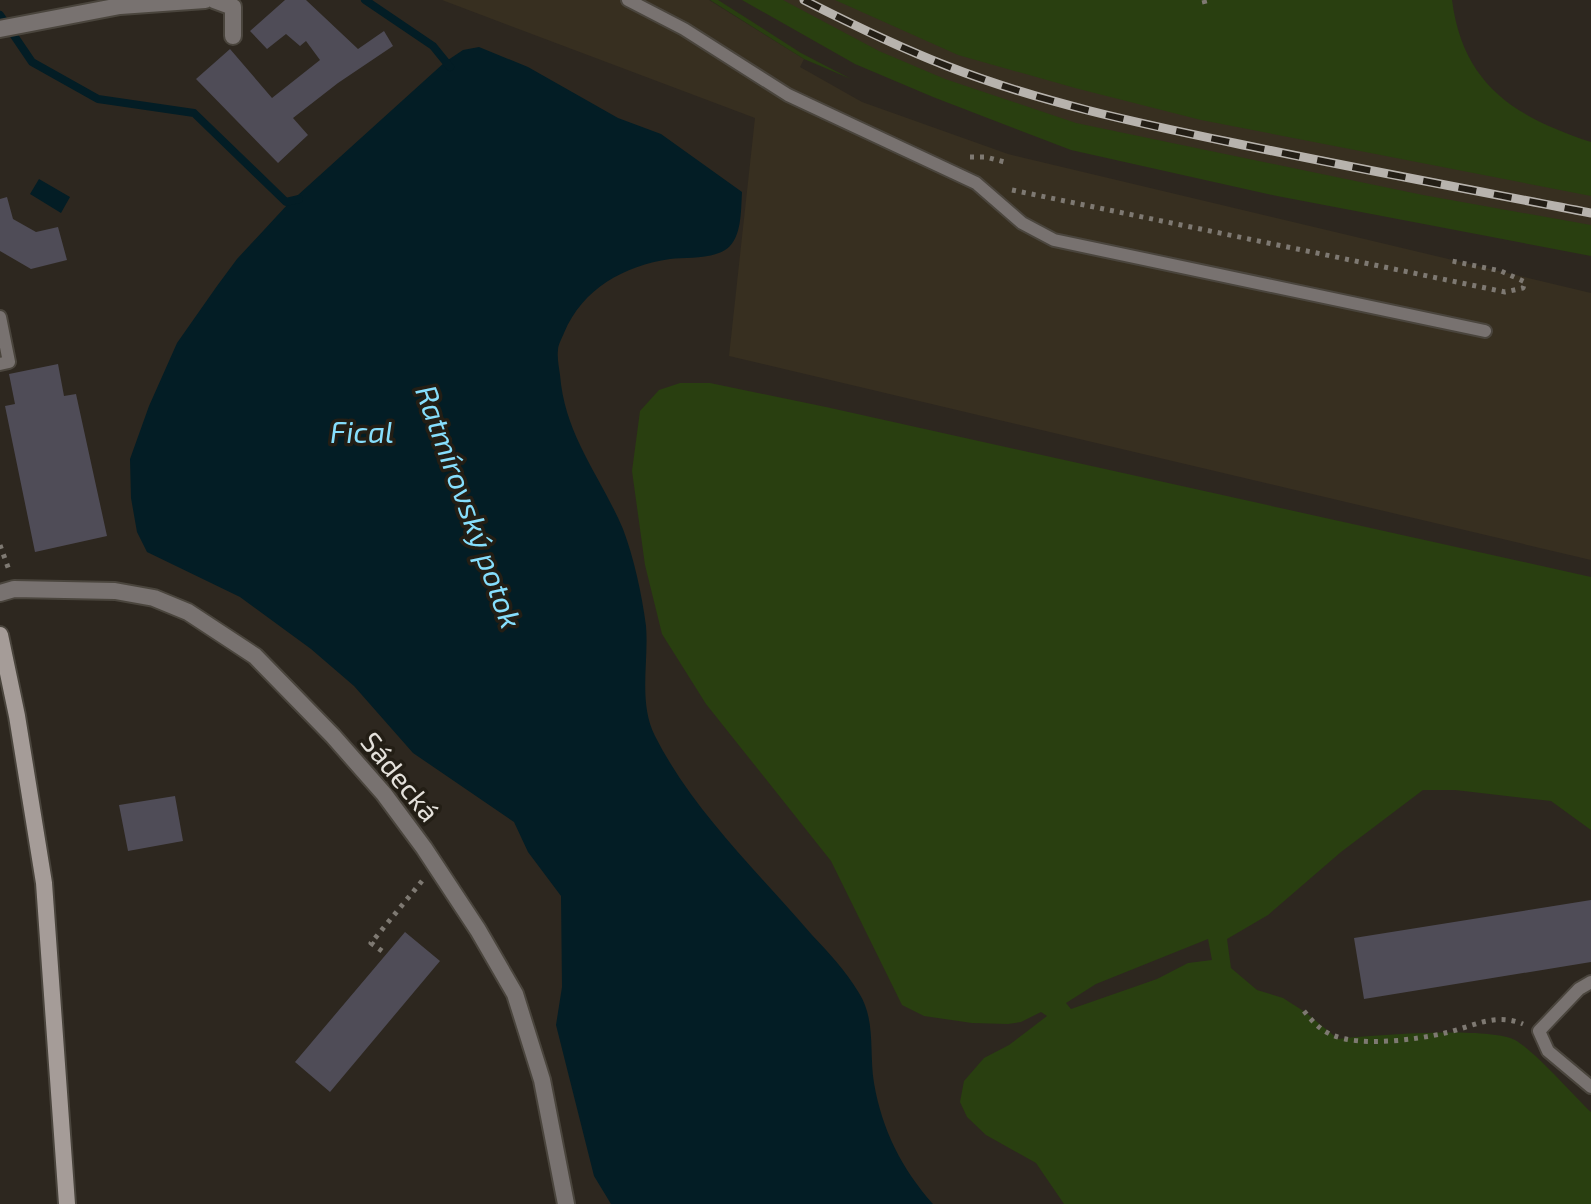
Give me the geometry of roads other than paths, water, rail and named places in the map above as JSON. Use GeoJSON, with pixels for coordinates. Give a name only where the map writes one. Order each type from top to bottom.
{"type":"FeatureCollection","features":[{"type":"Feature","properties":{"kind":"main road"},"geometry":{"type":"LineString","coordinates":[[0,635],[17,716],[44,883],[56,1013],[67,1204]]}},
{"type":"Feature","properties":{"kind":"street"},"geometry":{"type":"LineString","coordinates":[[0,29],[120,6],[205,0]]}},
{"type":"Feature","properties":{"kind":"street"},"geometry":{"type":"LineString","coordinates":[[214,0],[233,7],[233,36]]}},
{"type":"Feature","properties":{"kind":"street","name":"Sádecká"},"geometry":{"type":"LineString","coordinates":[[0,593],[14,589],[115,591],[154,598],[188,612],[255,656],[333,736],[384,794],[436,865],[515,994],[542,1080],[566,1204]]}},
{"type":"Feature","properties":{"kind":"lane"},"geometry":{"type":"LineString","coordinates":[[628,0],[684,29],[788,95],[976,183],[1022,223],[1054,240],[1485,331]]}},
{"type":"Feature","properties":{"kind":"lane"},"geometry":{"type":"LineString","coordinates":[[0,317],[9,362],[0,364]]}},
{"type":"Feature","properties":{"kind":"lane"},"geometry":{"type":"LineString","coordinates":[[1591,982],[1579,989],[1539,1031],[1548,1051],[1591,1087]]}},
{"type":"Feature","properties":{"kind":"water","name":"Fical"},"geometry":{"type":"Polygon","coordinates":[[[479,47],[528,67],[618,118],[661,134],[742,192],[737,235],[730,246],[710,256],[670,259],[637,267],[607,282],[582,303],[558,348],[563,397],[576,436],[623,529],[634,564],[646,626],[647,710],[655,736],[670,764],[707,815],[837,962],[859,993],[868,1014],[874,1083],[882,1117],[903,1163],[933,1204],[611,1204],[594,1176],[556,1025],[562,987],[561,896],[528,852],[514,822],[413,753],[354,686],[311,649],[240,597],[147,552],[137,532],[131,498],[130,459],[177,343],[217,286],[237,259],[288,204],[445,62],[463,50],[479,47]]]}},
{"type":"Feature","properties":{"kind":"water"},"geometry":{"type":"Polygon","coordinates":[[[39,179],[70,197],[61,213],[30,194],[39,179]]]}},
{"type":"Feature","properties":{"kind":"waterway","name":"Ratmírovský potok"},"geometry":{"type":"LineString","coordinates":[[365,0],[433,46],[450,67]]}},
{"type":"Feature","properties":{"kind":"waterway"},"geometry":{"type":"LineString","coordinates":[[0,15],[32,62],[98,99],[194,113],[286,202],[299,199]]}},
{"type":"Feature","properties":{"kind":"railway"},"geometry":{"type":"LineString","coordinates":[[804,0],[929,59],[1053,101],[1198,135],[1591,213]]}}]}
